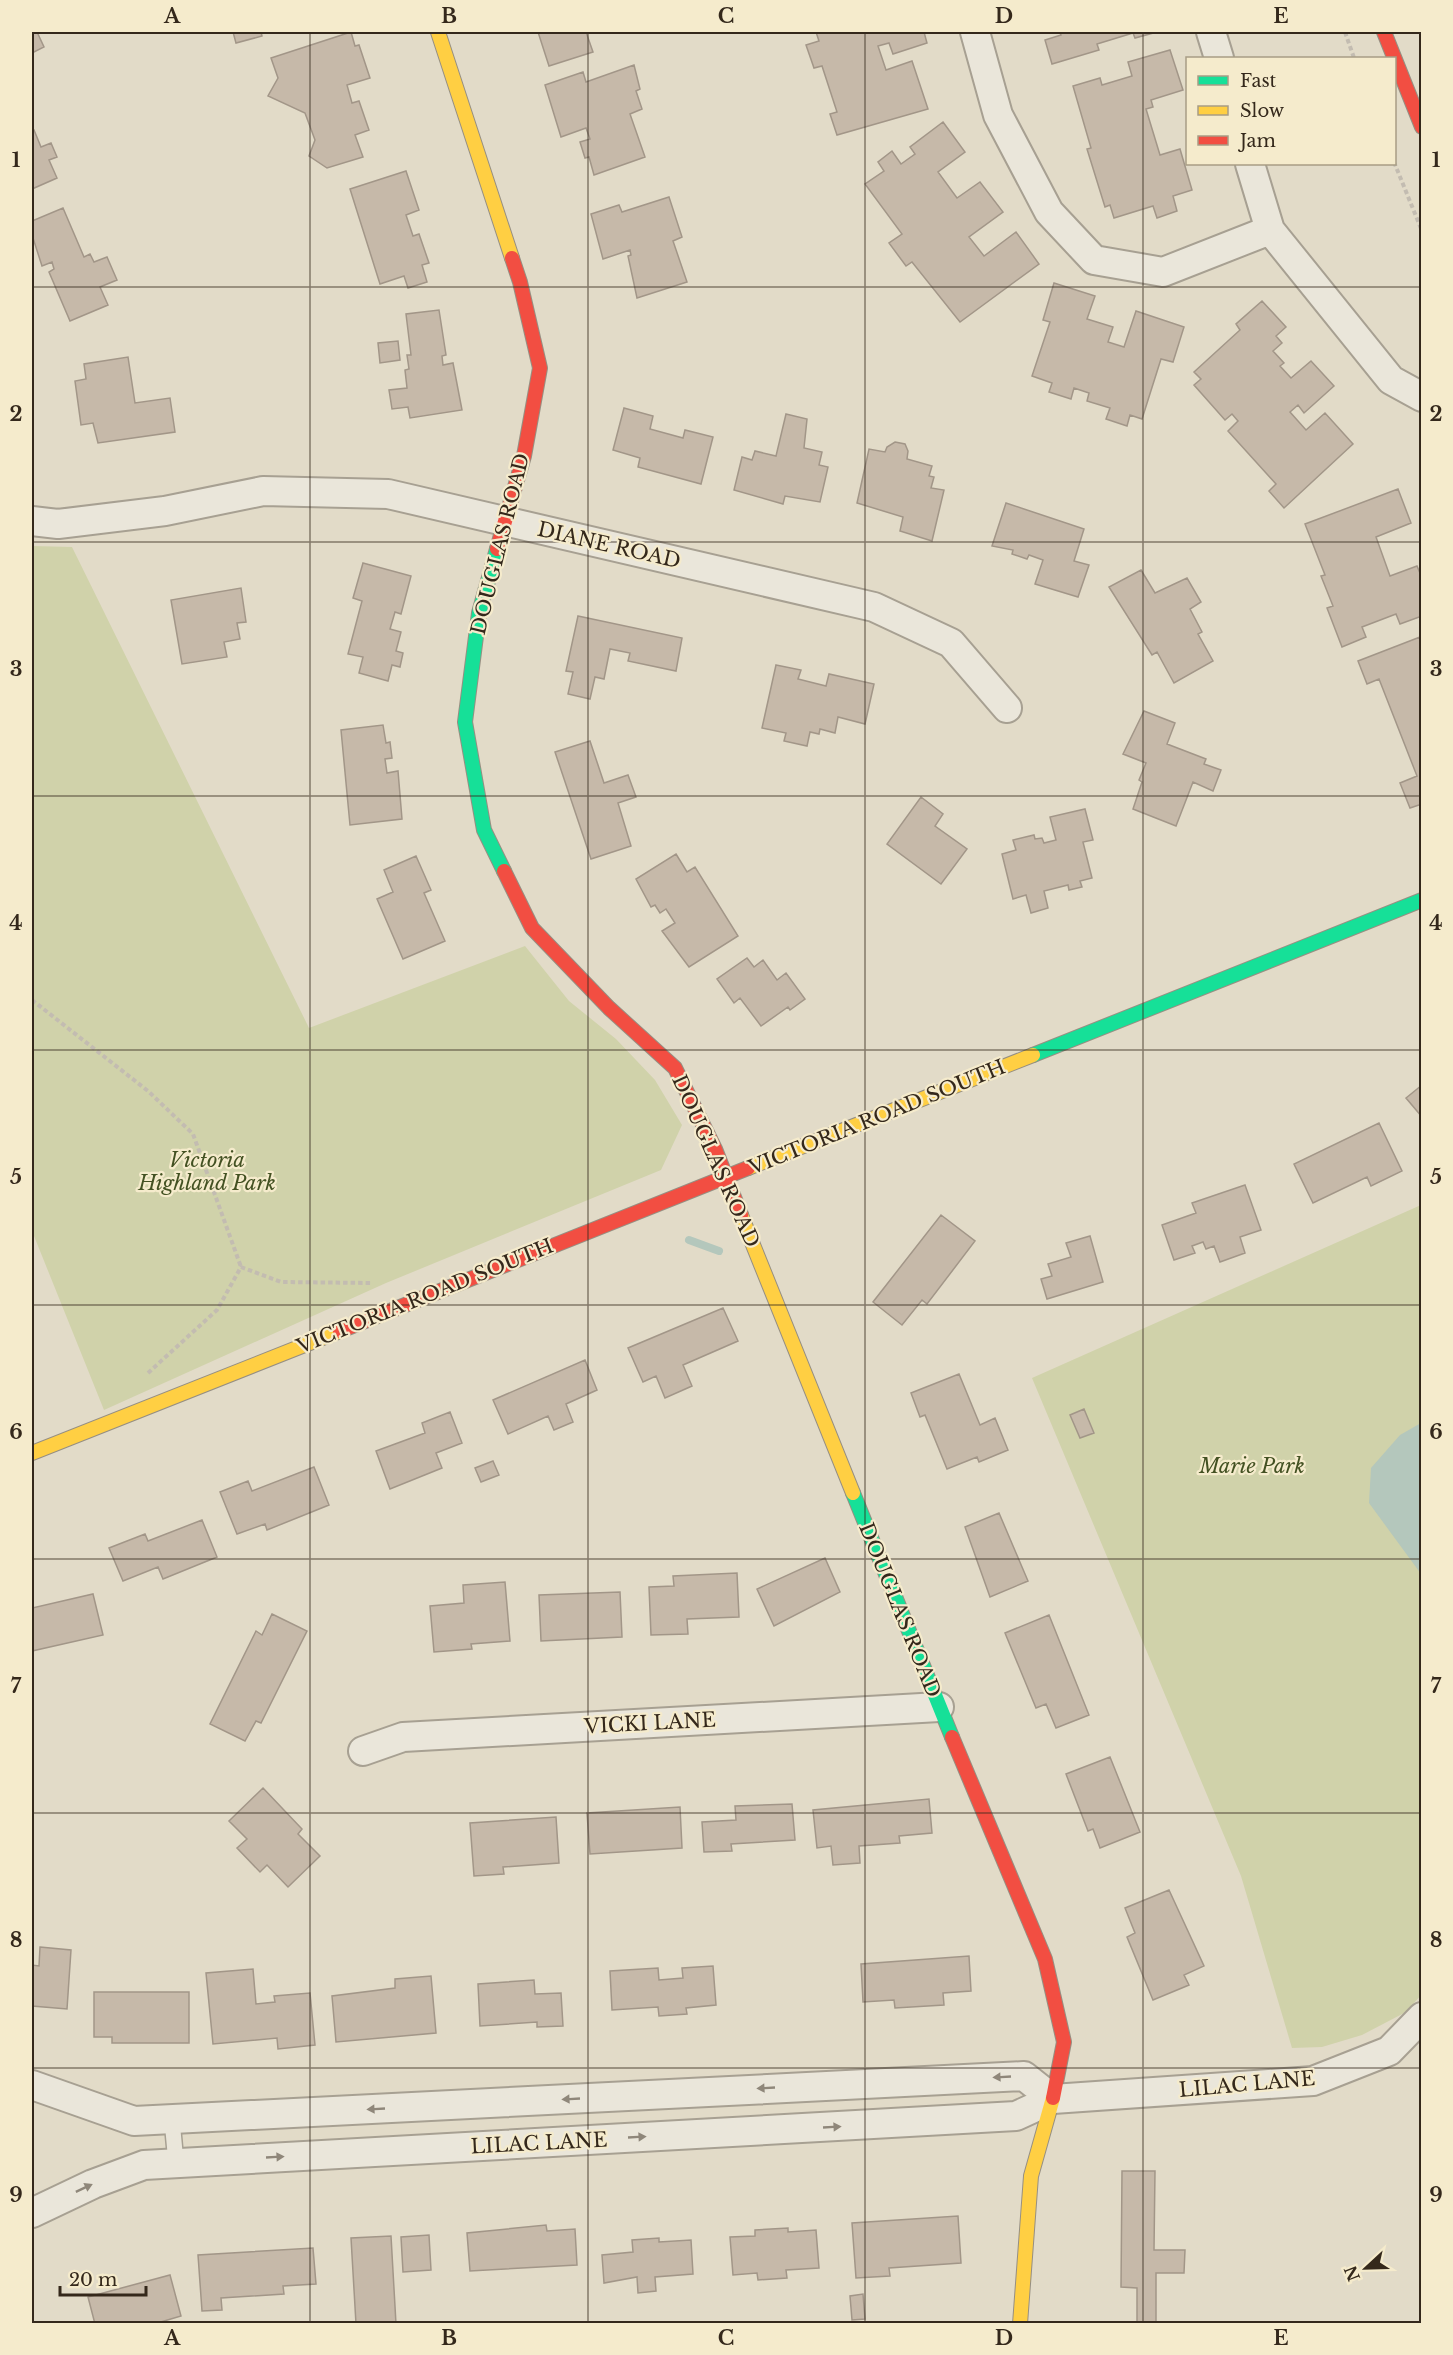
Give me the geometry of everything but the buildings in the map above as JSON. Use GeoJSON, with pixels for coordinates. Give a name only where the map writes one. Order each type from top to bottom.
{"type":"FeatureCollection","features":[{"type":"Feature","properties":{"kind":"street","name":"DOUGLAS ROAD"},"geometry":{"type":"LineString","coordinates":[[438,32],[520,282],[540,368],[524,456],[479,613],[465,722],[484,830],[532,928],[609,1008],[675,1068],[715,1149],[939,1707],[1045,1959],[1064,2042],[1053,2099],[1031,2176],[1020,2324]]}},
{"type":"Feature","properties":{"kind":"street"},"geometry":{"type":"LineString","coordinates":[[975,32],[998,115],[1049,212],[1094,260],[1163,272],[1270,230]]}},
{"type":"Feature","properties":{"kind":"street"},"geometry":{"type":"LineString","coordinates":[[1211,32],[1219,57]]}},
{"type":"Feature","properties":{"kind":"street"},"geometry":{"type":"LineString","coordinates":[[1384,32],[1394,57]]}},
{"type":"Feature","properties":{"kind":"street"},"geometry":{"type":"LineString","coordinates":[[1396,62],[1422,127]]}},
{"type":"Feature","properties":{"kind":"street"},"geometry":{"type":"LineString","coordinates":[[1250,165],[1270,230],[1391,380],[1422,397]]}},
{"type":"Feature","properties":{"kind":"street","name":"DIANE ROAD"},"geometry":{"type":"LineString","coordinates":[[32,521],[58,524],[165,511],[263,491],[388,494],[874,607],[951,643],[1007,708]]}},
{"type":"Feature","properties":{"kind":"street","name":"VICTORIA ROAD SOUTH"},"geometry":{"type":"LineString","coordinates":[[32,1453],[1422,900]]}},
{"type":"Feature","properties":{"kind":"street","name":"VICKI LANE"},"geometry":{"type":"LineString","coordinates":[[363,1751],[403,1737],[939,1707]]}},
{"type":"Feature","properties":{"kind":"street","name":"LILAC LANE"},"geometry":{"type":"LineString","coordinates":[[32,2213],[93,2184],[144,2164],[1016,2116],[1053,2099],[1313,2081],[1389,2051],[1422,2017]]}},
{"type":"Feature","properties":{"kind":"street"},"geometry":{"type":"LineString","coordinates":[[32,2085],[52,2094],[134,2121],[1024,2076],[1053,2099]]}},
{"type":"Feature","properties":{"kind":"lane"},"geometry":{"type":"LineString","coordinates":[[172,2120],[176,2163]]}},
{"type":"Feature","properties":{"kind":"path"},"geometry":{"type":"LineString","coordinates":[[1345,32],[1354,57]]}},
{"type":"Feature","properties":{"kind":"path"},"geometry":{"type":"LineString","coordinates":[[1396,165],[1422,231]]}},
{"type":"Feature","properties":{"kind":"path"},"geometry":{"type":"LineString","coordinates":[[32,1000],[148,1091],[193,1134],[240,1267]]}},
{"type":"Feature","properties":{"kind":"green space","name":"Victoria Highland Park"},"geometry":{"type":"Polygon","coordinates":[[[32,546],[72,547],[309,1028],[525,946],[569,1001],[616,1039],[655,1080],[682,1125],[661,1170],[386,1283],[104,1410],[32,1231],[32,546]]]}},
{"type":"Feature","properties":{"kind":"green space","name":"Marie Park"},"geometry":{"type":"Polygon","coordinates":[[[1421,1205],[1422,1994],[1406,2012],[1362,2035],[1322,2047],[1292,2048],[1241,1876],[1032,1378],[1421,1205]]]}},
{"type":"Feature","properties":{"kind":"shaded area"},"geometry":{"type":"Polygon","coordinates":[[[1421,1423],[1421,1574],[1369,1503],[1371,1468],[1400,1435],[1421,1423]]]}},
{"type":"Feature","properties":{"kind":"waterway"},"geometry":{"type":"LineString","coordinates":[[689,1240],[719,1251]]}},
{"type":"Feature","properties":{"kind":"traffic: fast"},"geometry":{"type":"LineString","coordinates":[[497,549],[479,613],[465,722],[484,830],[504,871]]}},
{"type":"Feature","properties":{"kind":"traffic: fast"},"geometry":{"type":"LineString","coordinates":[[1033,1055],[1422,900]]}},
{"type":"Feature","properties":{"kind":"traffic: fast"},"geometry":{"type":"LineString","coordinates":[[853,1493],[952,1737]]}},
{"type":"Feature","properties":{"kind":"traffic: slow"},"geometry":{"type":"LineString","coordinates":[[438,32],[512,258]]}},
{"type":"Feature","properties":{"kind":"traffic: slow"},"geometry":{"type":"LineString","coordinates":[[748,1168],[1033,1055]]}},
{"type":"Feature","properties":{"kind":"traffic: slow"},"geometry":{"type":"LineString","coordinates":[[741,1215],[853,1493]]}},
{"type":"Feature","properties":{"kind":"traffic: slow"},"geometry":{"type":"LineString","coordinates":[[32,1453],[340,1331]]}},
{"type":"Feature","properties":{"kind":"traffic: slow"},"geometry":{"type":"LineString","coordinates":[[1020,2324],[1031,2176],[1053,2098]]}},
{"type":"Feature","properties":{"kind":"traffic: jam"},"geometry":{"type":"LineString","coordinates":[[1384,32],[1394,57]]}},
{"type":"Feature","properties":{"kind":"traffic: jam"},"geometry":{"type":"LineString","coordinates":[[1396,62],[1422,127]]}},
{"type":"Feature","properties":{"kind":"traffic: jam"},"geometry":{"type":"LineString","coordinates":[[497,549],[524,456],[540,368],[520,282],[512,258]]}},
{"type":"Feature","properties":{"kind":"traffic: jam"},"geometry":{"type":"LineString","coordinates":[[504,871],[532,928],[609,1008],[675,1068],[715,1149],[741,1215]]}},
{"type":"Feature","properties":{"kind":"traffic: jam"},"geometry":{"type":"LineString","coordinates":[[340,1331],[748,1168]]}},
{"type":"Feature","properties":{"kind":"traffic: jam"},"geometry":{"type":"LineString","coordinates":[[952,1737],[1045,1959],[1064,2042],[1053,2098]]}}]}
